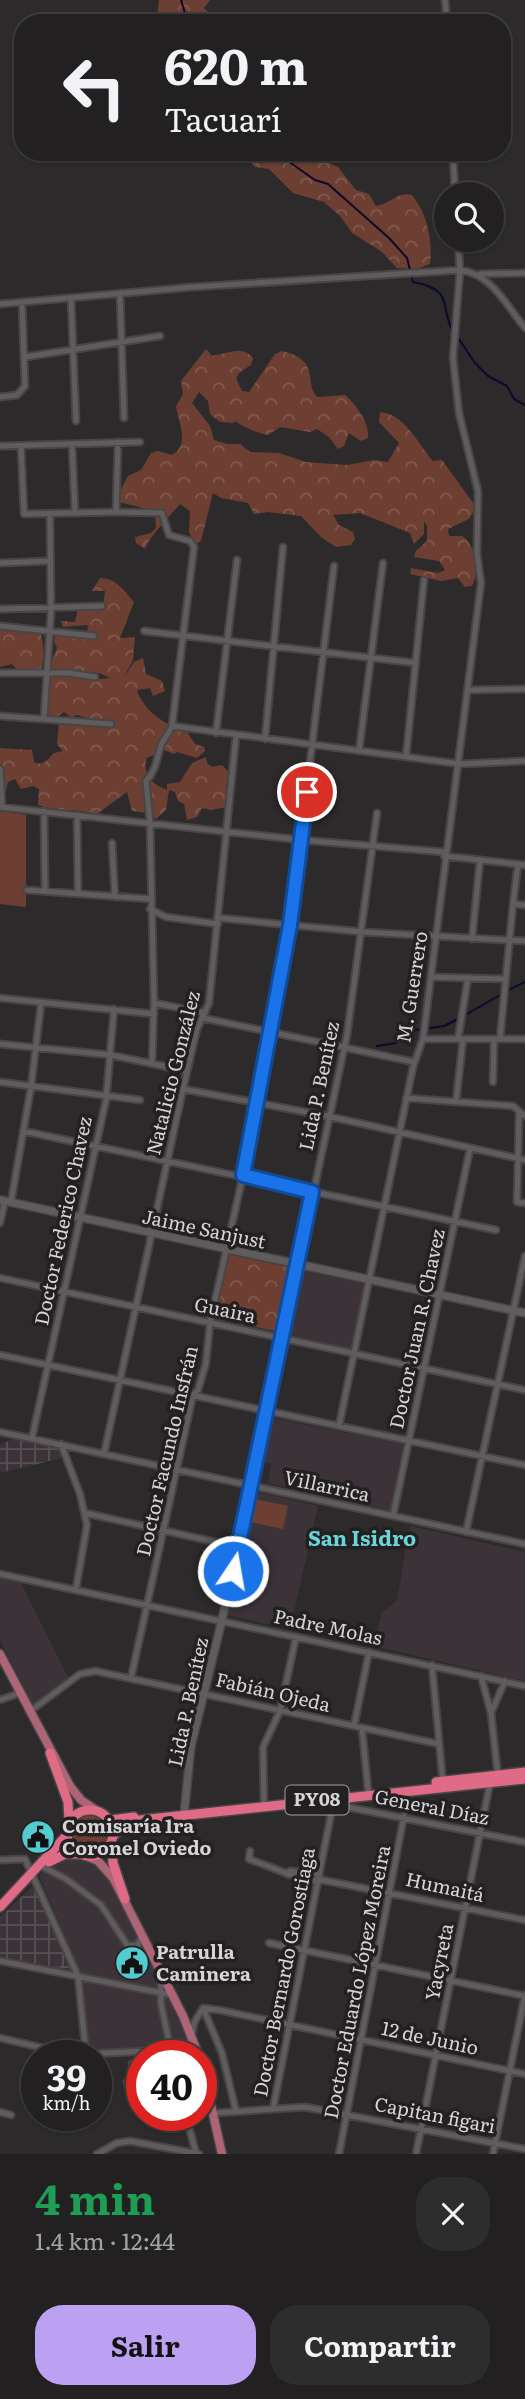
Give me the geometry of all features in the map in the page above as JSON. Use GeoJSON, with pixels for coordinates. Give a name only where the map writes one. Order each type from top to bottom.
{"type":"FeatureCollection","features":[{"type":"Feature","properties":{"kind":"highway"},"geometry":{"type":"LineString","coordinates":[[50,1753],[68,1802],[67,1835],[72,1848],[82,1855]]}},
{"type":"Feature","properties":{"kind":"highway","name":"PY08"},"geometry":{"type":"LineString","coordinates":[[494,1779],[525,1772]]}},
{"type":"Feature","properties":{"kind":"highway","name":"PY08"},"geometry":{"type":"LineString","coordinates":[[333,1799],[368,1790],[494,1779],[525,1779]]}},
{"type":"Feature","properties":{"kind":"highway","name":"PY08"},"geometry":{"type":"LineString","coordinates":[[111,1820],[264,1803],[333,1799],[443,1784]]}},
{"type":"Feature","properties":{"kind":"highway"},"geometry":{"type":"LineString","coordinates":[[69,1822],[83,1810],[96,1810],[111,1820],[113,1863],[125,1899]]}},
{"type":"Feature","properties":{"kind":"highway","name":"PY08"},"geometry":{"type":"LineString","coordinates":[[113,1838],[121,1827],[135,1820],[184,1812]]}},
{"type":"Feature","properties":{"kind":"highway"},"geometry":{"type":"LineString","coordinates":[[0,1907],[67,1835]]}},
{"type":"Feature","properties":{"kind":"highway"},"geometry":{"type":"LineString","coordinates":[[37,1870],[59,1856],[104,1852],[113,1838]]}},
{"type":"Feature","properties":{"kind":"main road"},"geometry":{"type":"LineString","coordinates":[[0,1654],[50,1753],[75,1793],[96,1810]]}},
{"type":"Feature","properties":{"kind":"main road"},"geometry":{"type":"LineString","coordinates":[[82,1855],[106,1868],[125,1899],[193,2040]]}},
{"type":"Feature","properties":{"kind":"main road"},"geometry":{"type":"LineString","coordinates":[[217,2128],[222,2154]]}},
{"type":"Feature","properties":{"kind":"street"},"geometry":{"type":"LineString","coordinates":[[453,161],[454,182]]}},
{"type":"Feature","properties":{"kind":"street"},"geometry":{"type":"LineString","coordinates":[[459,252],[460,270]]}},
{"type":"Feature","properties":{"kind":"street"},"geometry":{"type":"LineString","coordinates":[[0,304],[120,293],[460,270],[480,274],[525,273]]}},
{"type":"Feature","properties":{"kind":"street","name":"M. Guerrero"},"geometry":{"type":"LineString","coordinates":[[339,1426],[406,1098],[414,1062],[423,1039],[444,854],[460,764],[480,589],[478,491],[459,413],[453,358],[460,270]]}},
{"type":"Feature","properties":{"kind":"street"},"geometry":{"type":"LineString","coordinates":[[480,274],[525,328]]}},
{"type":"Feature","properties":{"kind":"street"},"geometry":{"type":"LineString","coordinates":[[120,293],[124,418]]}},
{"type":"Feature","properties":{"kind":"street"},"geometry":{"type":"LineString","coordinates":[[71,298],[76,421]]}},
{"type":"Feature","properties":{"kind":"street"},"geometry":{"type":"LineString","coordinates":[[0,397],[22,392],[25,386],[22,302]]}},
{"type":"Feature","properties":{"kind":"street"},"geometry":{"type":"LineString","coordinates":[[25,357],[160,336]]}},
{"type":"Feature","properties":{"kind":"street"},"geometry":{"type":"LineString","coordinates":[[116,512],[118,442]]}},
{"type":"Feature","properties":{"kind":"street"},"geometry":{"type":"LineString","coordinates":[[0,446],[140,442]]}},
{"type":"Feature","properties":{"kind":"street"},"geometry":{"type":"LineString","coordinates":[[72,444],[75,512]]}},
{"type":"Feature","properties":{"kind":"street"},"geometry":{"type":"LineString","coordinates":[[22,446],[24,514],[162,513],[169,535],[190,541],[194,547],[172,726],[169,736],[162,742],[155,772],[146,780],[150,823],[154,1003],[152,1064]]}},
{"type":"Feature","properties":{"kind":"street"},"geometry":{"type":"LineString","coordinates":[[44,718],[51,608],[50,514]]}},
{"type":"Feature","properties":{"kind":"street"},"geometry":{"type":"LineString","coordinates":[[265,739],[283,548]]}},
{"type":"Feature","properties":{"kind":"street"},"geometry":{"type":"LineString","coordinates":[[216,733],[237,560]]}},
{"type":"Feature","properties":{"kind":"street"},"geometry":{"type":"LineString","coordinates":[[0,564],[50,561]]}},
{"type":"Feature","properties":{"kind":"street"},"geometry":{"type":"LineString","coordinates":[[359,751],[383,563]]}},
{"type":"Feature","properties":{"kind":"street","name":"Doctor Facundo Insfrán"},"geometry":{"type":"LineString","coordinates":[[131,1678],[193,1395],[206,1363],[209,1323],[243,1175],[290,925],[334,566]]}},
{"type":"Feature","properties":{"kind":"street"},"geometry":{"type":"LineString","coordinates":[[406,757],[424,580]]}},
{"type":"Feature","properties":{"kind":"street"},"geometry":{"type":"LineString","coordinates":[[0,609],[102,606]]}},
{"type":"Feature","properties":{"kind":"street"},"geometry":{"type":"LineString","coordinates":[[0,626],[94,636]]}},
{"type":"Feature","properties":{"kind":"street"},"geometry":{"type":"LineString","coordinates":[[145,631],[416,663]]}},
{"type":"Feature","properties":{"kind":"street"},"geometry":{"type":"LineString","coordinates":[[0,673],[69,673],[95,677]]}},
{"type":"Feature","properties":{"kind":"street"},"geometry":{"type":"LineString","coordinates":[[469,690],[525,689]]}},
{"type":"Feature","properties":{"kind":"street"},"geometry":{"type":"LineString","coordinates":[[0,716],[111,724]]}},
{"type":"Feature","properties":{"kind":"street"},"geometry":{"type":"LineString","coordinates":[[172,726],[460,764],[525,761]]}},
{"type":"Feature","properties":{"kind":"street","name":"Natalicio González"},"geometry":{"type":"LineString","coordinates":[[104,1454],[183,1088],[204,1015],[218,921],[236,736]]}},
{"type":"Feature","properties":{"kind":"street"},"geometry":{"type":"LineString","coordinates":[[0,769],[1,807],[522,864],[513,904],[493,1082]]}},
{"type":"Feature","properties":{"kind":"street"},"geometry":{"type":"LineString","coordinates":[[44,811],[45,891]]}},
{"type":"Feature","properties":{"kind":"street","name":"Lida P. Benítez"},"geometry":{"type":"LineString","coordinates":[[184,1812],[191,1746],[238,1547],[327,1116],[344,1046],[363,932],[376,813]]}},
{"type":"Feature","properties":{"kind":"street"},"geometry":{"type":"LineString","coordinates":[[77,815],[78,894]]}},
{"type":"Feature","properties":{"kind":"street"},"geometry":{"type":"LineString","coordinates":[[112,843],[115,897]]}},
{"type":"Feature","properties":{"kind":"street"},"geometry":{"type":"LineString","coordinates":[[472,939],[480,860]]}},
{"type":"Feature","properties":{"kind":"street"},"geometry":{"type":"LineString","coordinates":[[27,890],[151,899]]}},
{"type":"Feature","properties":{"kind":"street"},"geometry":{"type":"LineString","coordinates":[[513,904],[525,905]]}},
{"type":"Feature","properties":{"kind":"street"},"geometry":{"type":"LineString","coordinates":[[150,909],[166,917],[525,941]]}},
{"type":"Feature","properties":{"kind":"street"},"geometry":{"type":"LineString","coordinates":[[431,977],[504,979]]}},
{"type":"Feature","properties":{"kind":"street"},"geometry":{"type":"LineString","coordinates":[[456,1102],[462,1018],[468,978]]}},
{"type":"Feature","properties":{"kind":"street"},"geometry":{"type":"LineString","coordinates":[[0,998],[153,1014]]}},
{"type":"Feature","properties":{"kind":"street"},"geometry":{"type":"LineString","coordinates":[[154,1003],[414,1062]]}},
{"type":"Feature","properties":{"kind":"street"},"geometry":{"type":"LineString","coordinates":[[0,1223],[23,1131],[41,1004]]}},
{"type":"Feature","properties":{"kind":"street","name":"Doctor Federico Chavez"},"geometry":{"type":"LineString","coordinates":[[32,1438],[106,1094],[114,1009]]}},
{"type":"Feature","properties":{"kind":"street"},"geometry":{"type":"LineString","coordinates":[[423,1039],[525,1040]]}},
{"type":"Feature","properties":{"kind":"street"},"geometry":{"type":"LineString","coordinates":[[0,1044],[111,1055],[187,1071]]}},
{"type":"Feature","properties":{"kind":"street"},"geometry":{"type":"LineString","coordinates":[[0,1082],[140,1100]]}},
{"type":"Feature","properties":{"kind":"street"},"geometry":{"type":"LineString","coordinates":[[183,1088],[327,1116],[525,1160]]}},
{"type":"Feature","properties":{"kind":"street"},"geometry":{"type":"LineString","coordinates":[[406,1098],[513,1106],[522,1115],[517,1159],[517,1202],[525,1203]]}},
{"type":"Feature","properties":{"kind":"street"},"geometry":{"type":"LineString","coordinates":[[23,1131],[496,1230]]}},
{"type":"Feature","properties":{"kind":"street","name":"Doctor Juan R. Chavez"},"geometry":{"type":"LineString","coordinates":[[393,1516],[426,1370],[470,1149]]}},
{"type":"Feature","properties":{"kind":"street","name":"Jaime Sanjust"},"geometry":{"type":"LineString","coordinates":[[5,1201],[525,1313]]}},
{"type":"Feature","properties":{"kind":"street"},"geometry":{"type":"LineString","coordinates":[[466,1532],[525,1256]]}},
{"type":"Feature","properties":{"kind":"street","name":"Guaira"},"geometry":{"type":"LineString","coordinates":[[0,1278],[525,1390]]}},
{"type":"Feature","properties":{"kind":"street"},"geometry":{"type":"LineString","coordinates":[[0,1355],[525,1465]]}},
{"type":"Feature","properties":{"kind":"street","name":"Villarrica"},"geometry":{"type":"LineString","coordinates":[[0,1432],[525,1544]]}},
{"type":"Feature","properties":{"kind":"street"},"geometry":{"type":"LineString","coordinates":[[61,1444],[85,1513],[87,1541],[76,1589]]}},
{"type":"Feature","properties":{"kind":"street"},"geometry":{"type":"LineString","coordinates":[[85,1513],[238,1547]]}},
{"type":"Feature","properties":{"kind":"street","name":"Padre Molas"},"geometry":{"type":"LineString","coordinates":[[0,1574],[525,1686]]}},
{"type":"Feature","properties":{"kind":"street"},"geometry":{"type":"LineString","coordinates":[[264,1803],[263,1747],[280,1711],[296,1637]]}},
{"type":"Feature","properties":{"kind":"street"},"geometry":{"type":"LineString","coordinates":[[354,1726],[369,1652]]}},
{"type":"Feature","properties":{"kind":"street"},"geometry":{"type":"LineString","coordinates":[[432,1665],[443,1784]]}},
{"type":"Feature","properties":{"kind":"street","name":"Fabián Ojeda"},"geometry":{"type":"LineString","coordinates":[[29,1712],[80,1674],[95,1671],[439,1744]]}},
{"type":"Feature","properties":{"kind":"street","name":"Yacyreta"},"geometry":{"type":"LineString","coordinates":[[416,2154],[480,1832],[494,1779],[491,1713],[481,1676]]}},
{"type":"Feature","properties":{"kind":"street"},"geometry":{"type":"LineString","coordinates":[[491,1713],[505,1681]]}},
{"type":"Feature","properties":{"kind":"street"},"geometry":{"type":"LineString","coordinates":[[0,1700],[20,1693]]}},
{"type":"Feature","properties":{"kind":"street"},"geometry":{"type":"LineString","coordinates":[[362,1728],[368,1790]]}},
{"type":"Feature","properties":{"kind":"street","name":"General Díaz"},"geometry":{"type":"LineString","coordinates":[[333,1799],[525,1842]]}},
{"type":"Feature","properties":{"kind":"street","name":"Doctor Bernardo Gorostiaga"},"geometry":{"type":"LineString","coordinates":[[273,2109],[333,1799]]}},
{"type":"Feature","properties":{"kind":"street","name":"Doctor Eduardo López Moreira"},"geometry":{"type":"LineString","coordinates":[[339,2154],[392,1892],[404,1816]]}},
{"type":"Feature","properties":{"kind":"street","name":"Humaitá"},"geometry":{"type":"LineString","coordinates":[[250,1851],[249,1859],[287,1874],[392,1892],[525,1920]]}},
{"type":"Feature","properties":{"kind":"street"},"geometry":{"type":"LineString","coordinates":[[0,1860],[25,1859],[37,1870],[66,1879],[101,1905],[128,1946],[138,1945],[142,1935]]}},
{"type":"Feature","properties":{"kind":"street"},"geometry":{"type":"LineString","coordinates":[[37,1870],[50,1919],[78,1976],[85,2040]]}},
{"type":"Feature","properties":{"kind":"street"},"geometry":{"type":"LineString","coordinates":[[269,1943],[525,1996],[493,2154]]}},
{"type":"Feature","properties":{"kind":"street"},"geometry":{"type":"LineString","coordinates":[[0,1961],[173,1996]]}},
{"type":"Feature","properties":{"kind":"street"},"geometry":{"type":"LineString","coordinates":[[161,1972],[161,2004],[168,2040]]}},
{"type":"Feature","properties":{"kind":"street"},"geometry":{"type":"LineString","coordinates":[[191,2035],[194,2023],[203,2008]]}},
{"type":"Feature","properties":{"kind":"street"},"geometry":{"type":"LineString","coordinates":[[203,2008],[222,2053],[236,2112]]}},
{"type":"Feature","properties":{"kind":"street","name":"12 de Junio"},"geometry":{"type":"LineString","coordinates":[[203,2008],[525,2074]]}},
{"type":"Feature","properties":{"kind":"street"},"geometry":{"type":"LineString","coordinates":[[0,2038],[21,2043]]}},
{"type":"Feature","properties":{"kind":"street","name":"Capitan figari"},"geometry":{"type":"LineString","coordinates":[[217,2113],[305,2107],[525,2149]]}},
{"type":"Feature","properties":{"kind":"street"},"geometry":{"type":"LineString","coordinates":[[0,2112],[11,2115]]}},
{"type":"Feature","properties":{"kind":"street"},"geometry":{"type":"LineString","coordinates":[[97,2154],[117,2143],[130,2141],[197,2154],[190,2131]]}},
{"type":"Feature","properties":{"kind":"shaded area"},"geometry":{"type":"Polygon","coordinates":[[[301,1270],[365,1284],[352,1350],[288,1334],[301,1270]]]}},
{"type":"Feature","properties":{"kind":"shaded area"},"geometry":{"type":"Polygon","coordinates":[[[272,1418],[403,1444],[390,1510],[268,1483],[271,1464],[262,1462],[272,1418]]]}},
{"type":"Feature","properties":{"kind":"shaded area"},"geometry":{"type":"Polygon","coordinates":[[[15,1439],[60,1449],[62,1458],[0,1473],[0,1444],[15,1439]]]}},
{"type":"Feature","properties":{"kind":"shaded area"},"geometry":{"type":"Polygon","coordinates":[[[253,1491],[318,1506],[290,1629],[227,1615],[253,1491]]]}},
{"type":"Feature","properties":{"kind":"shaded area"},"geometry":{"type":"Polygon","coordinates":[[[410,1526],[525,1552],[525,1681],[374,1646],[381,1614],[397,1600],[410,1526]]]}},
{"type":"Feature","properties":{"kind":"shaded area"},"geometry":{"type":"Polygon","coordinates":[[[0,1576],[20,1581],[70,1681],[33,1706],[0,1640],[0,1576]]]}},
{"type":"Feature","properties":{"kind":"shaded area"},"geometry":{"type":"Polygon","coordinates":[[[65,1858],[82,1859],[107,1873],[169,1991],[189,2040],[126,2040],[126,2048],[112,2049],[112,2040],[88,2040],[80,1972],[39,1875],[65,1858]]]}},
{"type":"Feature","properties":{"kind":"shaded area"},"geometry":{"type":"Polygon","coordinates":[[[36,1883],[73,1970],[0,1957],[0,1917],[36,1883]]]}},
{"type":"Feature","properties":{"kind":"green space"},"geometry":{"type":"Polygon","coordinates":[[[159,0],[210,0],[204,8],[210,14],[157,14],[159,0]]]}},
{"type":"Feature","properties":{"kind":"green space"},"geometry":{"type":"Polygon","coordinates":[[[250,161],[325,161],[338,167],[356,190],[369,194],[376,206],[398,196],[412,195],[422,210],[428,228],[430,264],[417,269],[397,268],[382,252],[352,233],[340,216],[324,202],[293,193],[269,169],[255,167],[250,161]]]}},
{"type":"Feature","properties":{"kind":"green space"},"geometry":{"type":"Polygon","coordinates":[[[206,349],[212,356],[239,351],[253,358],[251,365],[236,378],[242,391],[249,392],[275,354],[282,351],[294,355],[307,366],[317,397],[345,395],[361,415],[368,433],[368,438],[361,441],[349,433],[344,446],[338,449],[329,437],[317,429],[310,432],[280,427],[268,435],[250,430],[235,421],[220,422],[210,414],[208,401],[199,392],[192,403],[210,426],[214,440],[240,444],[250,452],[279,453],[306,462],[347,465],[374,460],[388,462],[399,443],[379,422],[380,412],[397,418],[404,424],[433,461],[442,460],[476,507],[469,519],[448,529],[449,536],[462,536],[471,546],[476,574],[472,586],[465,587],[458,578],[441,581],[410,574],[411,568],[438,573],[445,570],[439,561],[414,557],[416,551],[427,541],[427,526],[424,521],[424,534],[414,544],[410,533],[360,513],[333,515],[339,525],[353,532],[355,539],[351,545],[336,547],[321,537],[301,516],[268,512],[254,514],[248,503],[221,498],[213,493],[201,541],[195,545],[189,532],[190,511],[180,504],[145,549],[136,543],[135,537],[151,533],[156,528],[155,511],[115,501],[128,476],[141,470],[151,453],[158,451],[172,455],[181,446],[182,434],[176,406],[183,394],[181,381],[206,349]]]}},
{"type":"Feature","properties":{"kind":"green space"},"geometry":{"type":"Polygon","coordinates":[[[100,578],[116,583],[134,602],[120,638],[135,637],[133,660],[123,679],[134,662],[143,658],[146,674],[162,681],[165,691],[153,696],[150,688],[137,690],[140,698],[151,712],[164,722],[187,732],[195,744],[204,747],[205,751],[197,758],[177,752],[174,754],[157,747],[156,754],[147,758],[147,774],[153,782],[167,790],[167,784],[180,782],[192,763],[206,757],[207,763],[212,767],[222,765],[231,775],[226,787],[227,807],[211,810],[202,808],[197,817],[187,820],[184,804],[178,801],[175,792],[169,790],[166,810],[156,819],[147,813],[132,811],[127,792],[97,814],[53,809],[38,805],[39,789],[33,786],[21,789],[15,779],[8,782],[4,797],[3,782],[0,779],[0,748],[32,750],[34,762],[43,763],[54,753],[63,751],[57,744],[59,721],[99,722],[78,715],[71,717],[64,712],[52,720],[44,715],[49,711],[48,694],[52,677],[61,673],[91,680],[110,678],[99,673],[48,669],[57,648],[54,641],[56,634],[87,634],[88,625],[63,627],[61,621],[75,622],[78,609],[103,606],[105,591],[92,591],[100,578]]]}},
{"type":"Feature","properties":{"kind":"green space"},"geometry":{"type":"Polygon","coordinates":[[[0,628],[25,632],[38,629],[44,650],[40,671],[19,671],[12,664],[0,667],[0,628]]]}},
{"type":"Feature","properties":{"kind":"green space"},"geometry":{"type":"Polygon","coordinates":[[[0,811],[26,815],[26,907],[0,904],[0,811]]]}},
{"type":"Feature","properties":{"kind":"green space"},"geometry":{"type":"Polygon","coordinates":[[[228,1254],[292,1268],[280,1332],[215,1319],[228,1254]]]}},
{"type":"Feature","properties":{"kind":"green space"},"geometry":{"type":"Polygon","coordinates":[[[255,1499],[288,1506],[283,1529],[250,1522],[255,1499]]]}},
{"type":"Feature","properties":{"kind":"green space"},"geometry":{"type":"Polygon","coordinates":[[[90,1813],[98,1814],[104,1819],[109,1825],[109,1841],[104,1847],[98,1852],[90,1853],[82,1852],[76,1847],[71,1841],[70,1833],[71,1825],[76,1819],[82,1814],[90,1813]]]}},
{"type":"Feature","properties":{"kind":"waterway"},"geometry":{"type":"LineString","coordinates":[[181,0],[185,14]]}},
{"type":"Feature","properties":{"kind":"waterway"},"geometry":{"type":"LineString","coordinates":[[288,161],[315,180],[328,184],[389,238],[407,258],[413,282],[426,285],[440,294],[453,332]]}},
{"type":"Feature","properties":{"kind":"waterway"},"geometry":{"type":"LineString","coordinates":[[457,336],[475,363],[488,376],[507,386],[514,399],[525,405]]}},
{"type":"Feature","properties":{"kind":"waterway"},"geometry":{"type":"LineString","coordinates":[[507,991],[525,982]]}},
{"type":"Feature","properties":{"kind":"waterway"},"geometry":{"type":"LineString","coordinates":[[465,1015],[502,994]]}},
{"type":"Feature","properties":{"kind":"waterway"},"geometry":{"type":"LineString","coordinates":[[377,1046],[396,1043],[402,1032],[444,1026],[460,1018]]}},
{"type":"Feature","properties":{"kind":"place","name":"Comisaría 1ra Coronel Oviedo"},"geometry":{"type":"Point","coordinates":[38,1837]}},
{"type":"Feature","properties":{"kind":"place","name":"Patrulla Caminera"},"geometry":{"type":"Point","coordinates":[132,1963]}},
{"type":"Feature","properties":{"kind":"district","name":"San Isidro"},"geometry":{"type":"Point","coordinates":[362,1539]}},
{"type":"Feature","properties":{"kind":"route"},"geometry":{"type":"LineString","coordinates":[[233,1571],[312,1192],[243,1175],[290,925],[307,792]]}}]}
